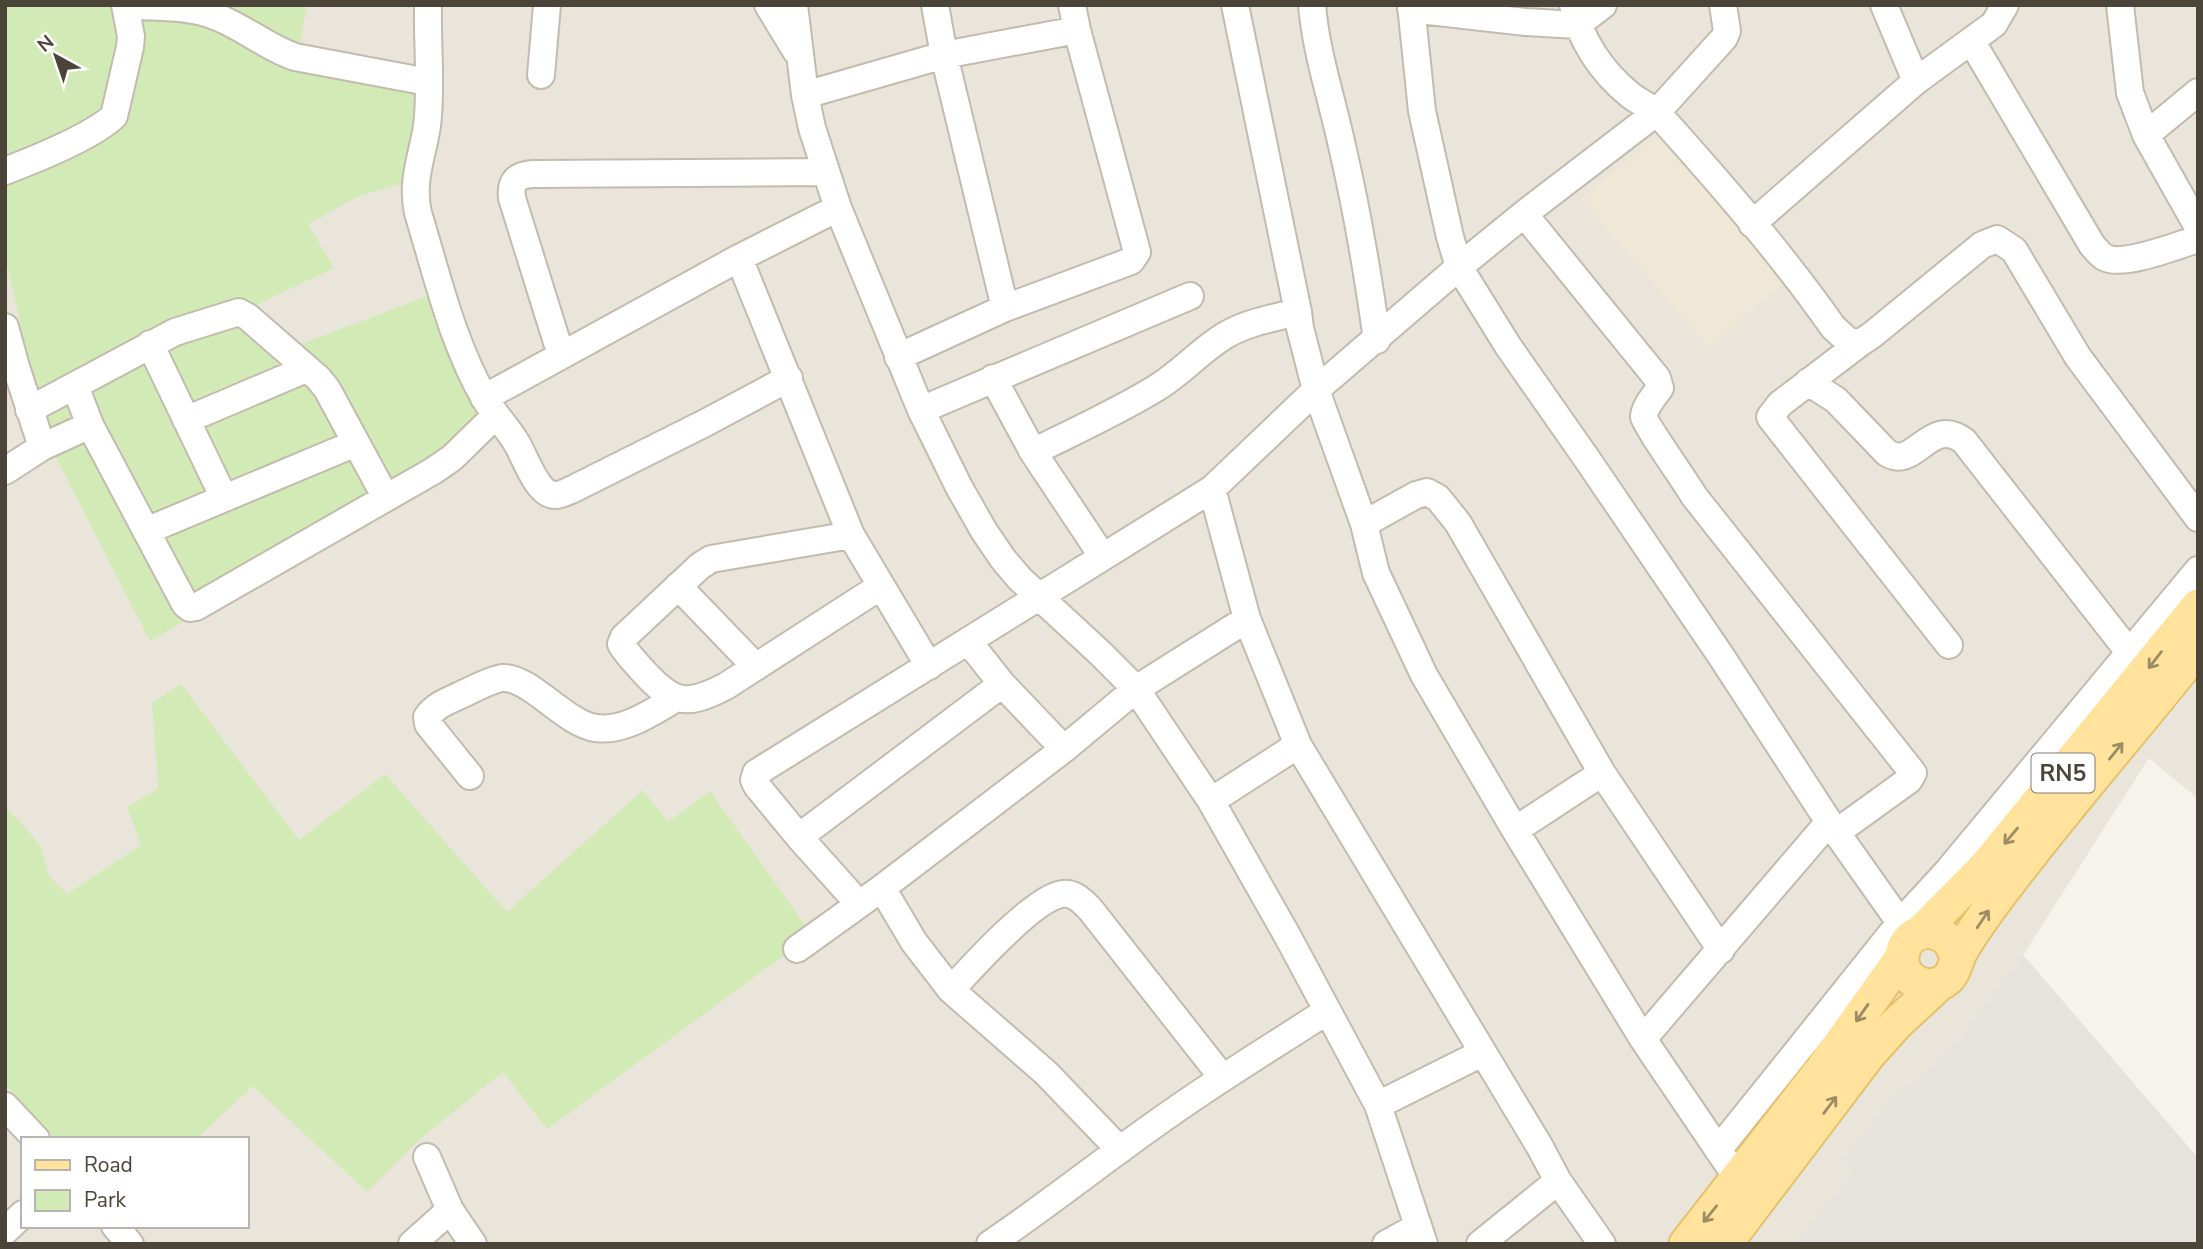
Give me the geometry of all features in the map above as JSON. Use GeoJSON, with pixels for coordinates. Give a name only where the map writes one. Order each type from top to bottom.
{"type":"FeatureCollection","features":[{"type":"Feature","properties":{"kind":"main road","name":"RN5"},"geometry":{"type":"LineString","coordinates":[[1686,1244],[1821,1071],[1908,938],[1987,864],[2198,606]]}},
{"type":"Feature","properties":{"kind":"main road","name":"RN5"},"geometry":{"type":"LineString","coordinates":[[1725,1244],[1869,1054],[1947,972],[2011,880],[2198,649]]}},
{"type":"Feature","properties":{"kind":"main road"},"geometry":{"type":"LineString","coordinates":[[1931,931],[1950,940],[1955,949],[1947,972],[1928,986],[1917,984],[1903,968],[1908,938],[1931,931]]}},
{"type":"Feature","properties":{"kind":"street"},"geometry":{"type":"LineString","coordinates":[[5,171],[66,144],[114,116],[130,47],[125,5],[198,11],[217,17],[280,52],[295,57],[428,82]]}},
{"type":"Feature","properties":{"kind":"street"},"geometry":{"type":"LineString","coordinates":[[428,5],[427,125],[414,195],[451,322],[467,365],[490,407],[517,444],[539,486],[546,493],[556,495],[571,490],[789,378]]}},
{"type":"Feature","properties":{"kind":"street"},"geometry":{"type":"LineString","coordinates":[[541,75],[547,5]]}},
{"type":"Feature","properties":{"kind":"street"},"geometry":{"type":"LineString","coordinates":[[768,5],[800,59]]}},
{"type":"Feature","properties":{"kind":"street"},"geometry":{"type":"LineString","coordinates":[[794,5],[805,95],[838,208],[921,410],[984,531],[1003,559],[1136,689],[1210,801],[1378,1105],[1421,1235],[1386,1244]]}},
{"type":"Feature","properties":{"kind":"street"},"geometry":{"type":"LineString","coordinates":[[934,5],[1005,308]]}},
{"type":"Feature","properties":{"kind":"street"},"geometry":{"type":"LineString","coordinates":[[1235,5],[1300,328],[1316,390],[1364,524],[1376,573],[1424,675],[1515,830],[1643,1039],[1738,1179]]}},
{"type":"Feature","properties":{"kind":"street"},"geometry":{"type":"LineString","coordinates":[[1312,5],[1314,31],[1343,146],[1364,247],[1377,340]]}},
{"type":"Feature","properties":{"kind":"street"},"geometry":{"type":"LineString","coordinates":[[1603,5],[1575,15],[1526,22],[1411,7],[1422,111],[1459,267],[1508,346],[1721,656],[1908,938]]}},
{"type":"Feature","properties":{"kind":"street"},"geometry":{"type":"LineString","coordinates":[[859,904],[757,786],[754,780],[756,773],[1212,489],[1316,390],[1459,267],[1657,112],[1724,38],[1727,31],[1723,5]]}},
{"type":"Feature","properties":{"kind":"street"},"geometry":{"type":"LineString","coordinates":[[1884,5],[1916,81]]}},
{"type":"Feature","properties":{"kind":"street"},"geometry":{"type":"LineString","coordinates":[[1752,224],[1916,81],[1994,24],[2006,5]]}},
{"type":"Feature","properties":{"kind":"street"},"geometry":{"type":"LineString","coordinates":[[2120,5],[2130,93],[2146,135],[2198,227]]}},
{"type":"Feature","properties":{"kind":"street"},"geometry":{"type":"LineString","coordinates":[[1575,15],[1592,52],[1608,73],[1630,95],[1657,112],[1752,224],[1840,335],[1848,341],[1860,343]]}},
{"type":"Feature","properties":{"kind":"street"},"geometry":{"type":"LineString","coordinates":[[805,95],[1075,18],[1136,252],[1131,261],[1005,308],[898,357]]}},
{"type":"Feature","properties":{"kind":"street"},"geometry":{"type":"LineString","coordinates":[[1972,42],[2092,245],[2104,257],[2113,260],[2130,259],[2198,239]]}},
{"type":"Feature","properties":{"kind":"street"},"geometry":{"type":"LineString","coordinates":[[2146,135],[2198,92]]}},
{"type":"Feature","properties":{"kind":"street"},"geometry":{"type":"LineString","coordinates":[[561,355],[512,198],[511,188],[515,180],[522,175],[827,172]]}},
{"type":"Feature","properties":{"kind":"street"},"geometry":{"type":"LineString","coordinates":[[75,386],[90,425],[146,531],[186,604],[190,608],[196,607],[452,458],[490,407],[561,355],[738,258],[838,208]]}},
{"type":"Feature","properties":{"kind":"street"},"geometry":{"type":"LineString","coordinates":[[1524,214],[1657,378],[1660,388],[1644,417],[1694,496],[1913,773],[1909,780],[1833,827],[1643,1039]]}},
{"type":"Feature","properties":{"kind":"street"},"geometry":{"type":"LineString","coordinates":[[1949,645],[1770,417],[1780,404],[1982,245],[1997,239],[2014,250],[2078,357],[2198,518]]}},
{"type":"Feature","properties":{"kind":"street"},"geometry":{"type":"LineString","coordinates":[[738,258],[851,535],[929,666]]}},
{"type":"Feature","properties":{"kind":"street"},"geometry":{"type":"LineString","coordinates":[[921,410],[1190,296]]}},
{"type":"Feature","properties":{"kind":"street"},"geometry":{"type":"LineString","coordinates":[[29,410],[175,332],[239,312],[318,378],[327,389],[386,498]]}},
{"type":"Feature","properties":{"kind":"street"},"geometry":{"type":"LineString","coordinates":[[1033,452],[1154,390],[1227,334],[1252,323],[1298,312]]}},
{"type":"Feature","properties":{"kind":"street"},"geometry":{"type":"LineString","coordinates":[[5,327],[42,447]]}},
{"type":"Feature","properties":{"kind":"street"},"geometry":{"type":"LineString","coordinates":[[150,344],[224,498]]}},
{"type":"Feature","properties":{"kind":"street"},"geometry":{"type":"LineString","coordinates":[[186,420],[306,369]]}},
{"type":"Feature","properties":{"kind":"street"},"geometry":{"type":"LineString","coordinates":[[993,378],[1033,452],[1103,557]]}},
{"type":"Feature","properties":{"kind":"street"},"geometry":{"type":"LineString","coordinates":[[1808,382],[1836,400],[1894,457],[1904,457],[1939,433],[1950,433],[1964,441],[2129,652]]}},
{"type":"Feature","properties":{"kind":"street"},"geometry":{"type":"LineString","coordinates":[[8,467],[42,447],[90,425]]}},
{"type":"Feature","properties":{"kind":"street"},"geometry":{"type":"LineString","coordinates":[[146,531],[356,443]]}},
{"type":"Feature","properties":{"kind":"street"},"geometry":{"type":"LineString","coordinates":[[1212,489],[1247,619],[1298,745],[1558,1181],[1602,1244]]}},
{"type":"Feature","properties":{"kind":"street"},"geometry":{"type":"LineString","coordinates":[[1364,524],[1416,495],[1427,492],[1438,499],[1458,523],[1602,773],[1721,950]]}},
{"type":"Feature","properties":{"kind":"street"},"geometry":{"type":"LineString","coordinates":[[676,699],[653,682],[621,644],[678,586],[711,559],[851,535]]}},
{"type":"Feature","properties":{"kind":"street"},"geometry":{"type":"LineString","coordinates":[[1718,1150],[1908,938],[1946,873],[2198,570]]}},
{"type":"Feature","properties":{"kind":"street"},"geometry":{"type":"LineString","coordinates":[[678,586],[756,667]]}},
{"type":"Feature","properties":{"kind":"street"},"geometry":{"type":"LineString","coordinates":[[470,776],[428,724],[427,717],[431,710],[440,705],[494,680],[506,678],[519,682],[580,723],[610,729],[627,724],[676,699],[708,695],[881,586]]}},
{"type":"Feature","properties":{"kind":"street"},"geometry":{"type":"LineString","coordinates":[[797,949],[882,888],[1064,749],[1136,689],[1247,619]]}},
{"type":"Feature","properties":{"kind":"street"},"geometry":{"type":"LineString","coordinates":[[968,641],[1002,684],[1064,749]]}},
{"type":"Feature","properties":{"kind":"street"},"geometry":{"type":"LineString","coordinates":[[799,837],[1002,684]]}},
{"type":"Feature","properties":{"kind":"street"},"geometry":{"type":"LineString","coordinates":[[1210,801],[1298,745]]}},
{"type":"Feature","properties":{"kind":"street"},"geometry":{"type":"LineString","coordinates":[[1515,830],[1602,773]]}},
{"type":"Feature","properties":{"kind":"street"},"geometry":{"type":"LineString","coordinates":[[882,888],[914,942],[951,990],[1046,1073],[1120,1150]]}},
{"type":"Feature","properties":{"kind":"street"},"geometry":{"type":"LineString","coordinates":[[951,990],[1013,926],[1051,897],[1065,893],[1078,898],[1090,909],[1222,1077]]}},
{"type":"Feature","properties":{"kind":"street"},"geometry":{"type":"LineString","coordinates":[[990,1244],[1222,1077],[1327,1011]]}},
{"type":"Feature","properties":{"kind":"street"},"geometry":{"type":"LineString","coordinates":[[1378,1105],[1482,1053]]}},
{"type":"Feature","properties":{"kind":"street"},"geometry":{"type":"LineString","coordinates":[[5,1084],[5,1091]]}},
{"type":"Feature","properties":{"kind":"street"},"geometry":{"type":"LineString","coordinates":[[5,1106],[34,1137]]}},
{"type":"Feature","properties":{"kind":"street"},"geometry":{"type":"LineString","coordinates":[[427,1157],[450,1210],[473,1244]]}},
{"type":"Feature","properties":{"kind":"street"},"geometry":{"type":"LineString","coordinates":[[1480,1244],[1558,1181]]}},
{"type":"Feature","properties":{"kind":"street"},"geometry":{"type":"LineString","coordinates":[[412,1244],[450,1210]]}},
{"type":"Feature","properties":{"kind":"street"},"geometry":{"type":"LineString","coordinates":[[5,1231],[21,1216]]}},
{"type":"Feature","properties":{"kind":"street"},"geometry":{"type":"LineString","coordinates":[[116,1228],[130,1244]]}},
{"type":"Feature","properties":{"kind":"shaded area"},"geometry":{"type":"Polygon","coordinates":[[[5,5],[2198,5],[2198,799],[2149,758],[2023,955],[2198,1158],[2198,1244],[5,1244],[5,5]]]}},
{"type":"Feature","properties":{"kind":"shaded area"},"geometry":{"type":"Polygon","coordinates":[[[1661,131],[1789,278],[1709,348],[1581,200],[1661,131]]]}},
{"type":"Feature","properties":{"kind":"shaded area"},"geometry":{"type":"Polygon","coordinates":[[[2023,955],[2198,1158],[2198,1244],[1794,1244],[1853,1172],[1844,1158],[1892,1098],[1948,1052],[2023,955]]]}},
{"type":"Feature","properties":{"kind":"green space"},"geometry":{"type":"Polygon","coordinates":[[[5,5],[307,5],[300,44],[425,69],[407,182],[359,196],[308,224],[334,268],[254,306],[280,352],[443,290],[500,435],[150,641],[47,440],[5,257],[5,5]]]}},
{"type":"Feature","properties":{"kind":"green space"},"geometry":{"type":"Polygon","coordinates":[[[181,684],[299,840],[385,774],[507,912],[643,790],[668,822],[710,791],[819,945],[786,954],[547,1129],[503,1072],[420,1139],[367,1192],[253,1086],[198,1137],[53,1137],[5,1084],[5,808],[19,820],[41,847],[49,876],[67,894],[141,845],[127,807],[158,789],[152,703],[181,684]]]}}]}
